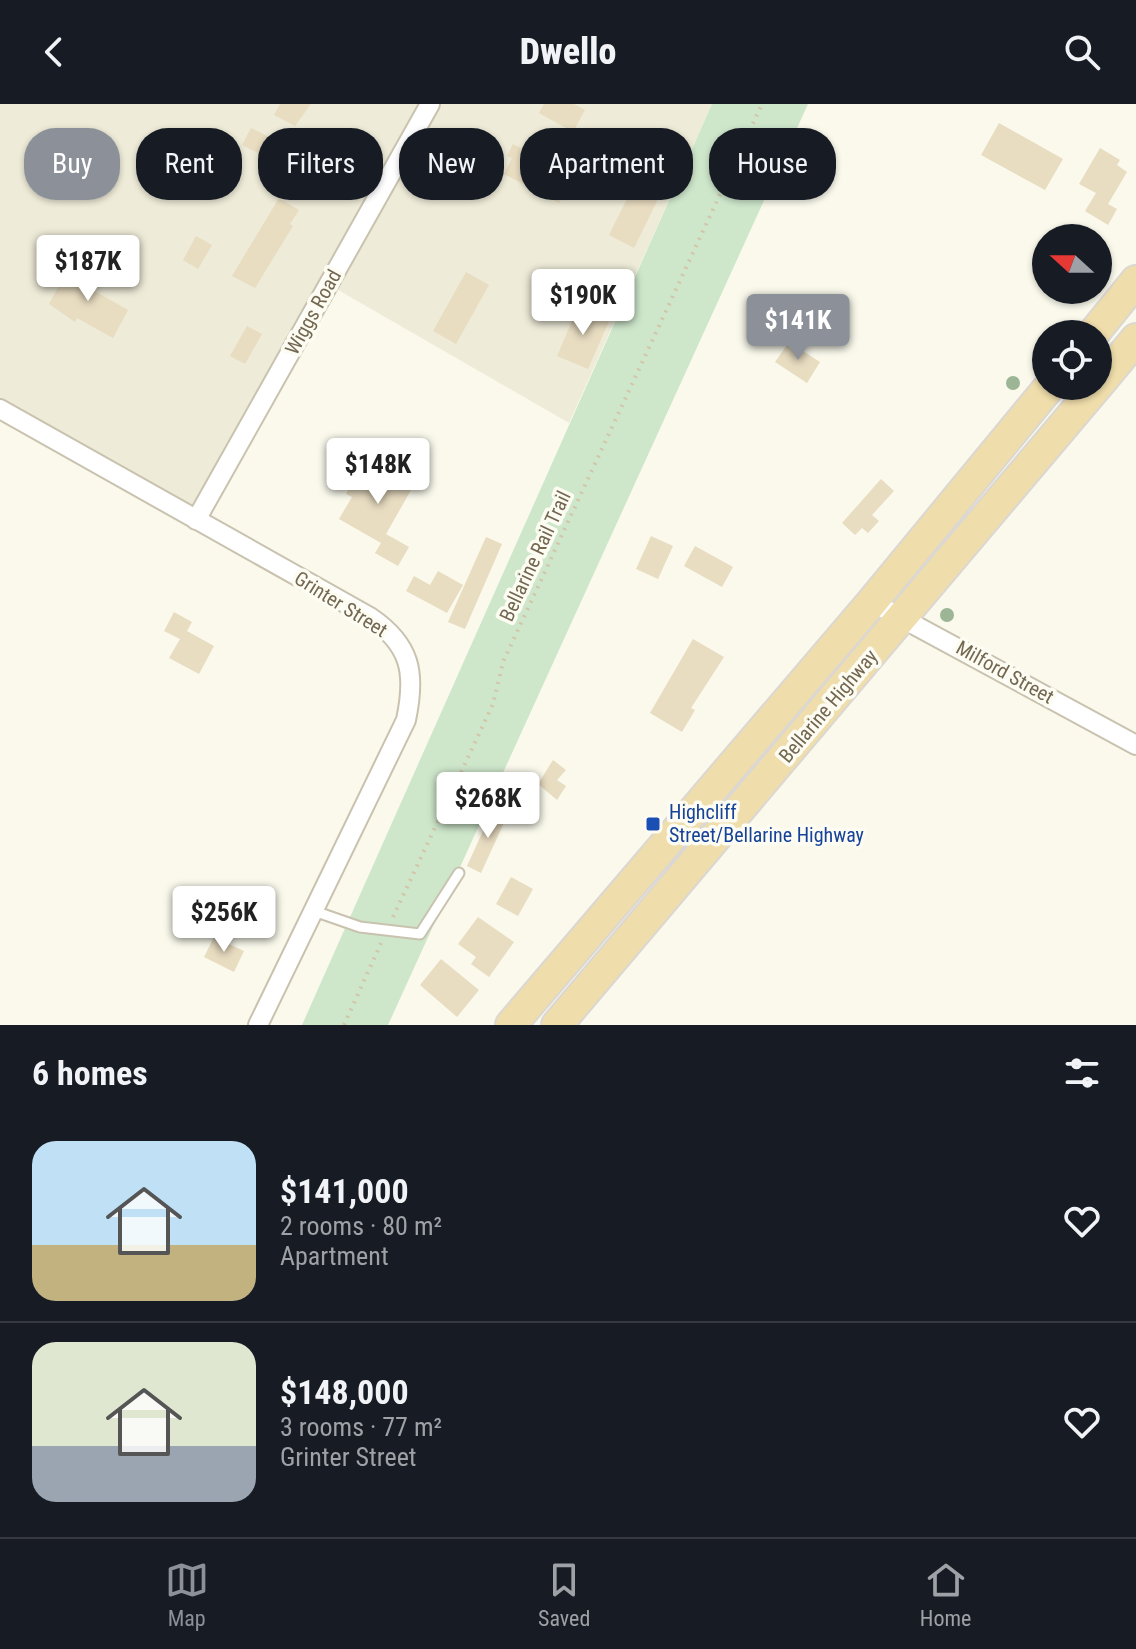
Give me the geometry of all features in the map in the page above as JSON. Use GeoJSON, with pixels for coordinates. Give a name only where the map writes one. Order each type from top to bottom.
{"type":"FeatureCollection","features":[{"type":"Feature","properties":{"kind":"highway"},"geometry":{"type":"LineString","coordinates":[[1104,320],[1136,281]]}},
{"type":"Feature","properties":{"kind":"highway","name":"Bellarine Highway"},"geometry":{"type":"LineString","coordinates":[[1112,367],[1136,339]]}},
{"type":"Feature","properties":{"kind":"highway","name":"Bellarine Highway"},"geometry":{"type":"LineString","coordinates":[[511,1025],[872,602],[1038,400]]}},
{"type":"Feature","properties":{"kind":"highway","name":"Bellarine Highway"},"geometry":{"type":"LineString","coordinates":[[557,1025],[1085,400]]}},
{"type":"Feature","properties":{"kind":"street","name":"Wiggs Road"},"geometry":{"type":"LineString","coordinates":[[196,520],[430,104]]}},
{"type":"Feature","properties":{"kind":"street","name":"Grinter Street"},"geometry":{"type":"LineString","coordinates":[[0,409],[370,617],[400,643],[407,657],[412,695],[406,720],[311,910],[258,1025]]}},
{"type":"Feature","properties":{"kind":"street","name":"Milford Street"},"geometry":{"type":"LineString","coordinates":[[872,602],[1136,745]]}},
{"type":"Feature","properties":{"kind":"lane"},"geometry":{"type":"LineString","coordinates":[[311,910],[360,927],[420,934],[459,873]]}},
{"type":"Feature","properties":{"kind":"path","name":"Bellarine Rail Trail"},"geometry":{"type":"LineString","coordinates":[[344,1025],[493,704],[503,662],[762,104]]}},
{"type":"Feature","properties":{"kind":"shaded area"},"geometry":{"type":"Polygon","coordinates":[[[0,104],[712,104],[693,146],[693,128],[520,128],[520,200],[669,200],[569,423],[326,283],[196,520],[0,409],[0,104]]]}},
{"type":"Feature","properties":{"kind":"green space"},"geometry":{"type":"Polygon","coordinates":[[[712,104],[808,104],[797,128],[709,128],[709,200],[764,200],[388,1025],[302,1025],[669,200],[693,200],[693,147],[712,104]]]}},
{"type":"Feature","properties":{"kind":"building"},"geometry":{"type":"Polygon","coordinates":[[[280,104],[311,104],[295,126],[274,115],[280,104]]]}},
{"type":"Feature","properties":{"kind":"building"},"geometry":{"type":"Polygon","coordinates":[[[544,104],[574,104],[585,110],[575,128],[566,128],[539,113],[544,104]]]}},
{"type":"Feature","properties":{"kind":"building"},"geometry":{"type":"Polygon","coordinates":[[[999,123],[1063,159],[1045,190],[981,155],[999,123]]]}},
{"type":"Feature","properties":{"kind":"building"},"geometry":{"type":"Polygon","coordinates":[[[251,128],[258,132],[258,153],[242,145],[251,128]]]}},
{"type":"Feature","properties":{"kind":"building"},"geometry":{"type":"Polygon","coordinates":[[[513,144],[520,148],[520,182],[504,174],[512,158],[507,156],[513,144]]]}},
{"type":"Feature","properties":{"kind":"building"},"geometry":{"type":"Polygon","coordinates":[[[1100,148],[1120,160],[1117,165],[1127,172],[1108,204],[1117,209],[1109,224],[1085,211],[1096,193],[1079,184],[1100,148]]]}},
{"type":"Feature","properties":{"kind":"building"},"geometry":{"type":"Polygon","coordinates":[[[278,200],[299,210],[290,224],[293,226],[255,288],[232,276],[278,200]]]}},
{"type":"Feature","properties":{"kind":"building"},"geometry":{"type":"Polygon","coordinates":[[[626,200],[658,200],[634,248],[609,235],[626,200]]]}},
{"type":"Feature","properties":{"kind":"building"},"geometry":{"type":"Polygon","coordinates":[[[196,236],[212,245],[198,269],[183,260],[196,236]]]}},
{"type":"Feature","properties":{"kind":"building"},"geometry":{"type":"Polygon","coordinates":[[[79,265],[98,276],[91,289],[128,310],[113,338],[77,318],[75,322],[49,304],[65,274],[72,278],[79,265]]]}},
{"type":"Feature","properties":{"kind":"building"},"geometry":{"type":"Polygon","coordinates":[[[466,272],[489,285],[456,344],[433,331],[466,272]]]}},
{"type":"Feature","properties":{"kind":"building"},"geometry":{"type":"Polygon","coordinates":[[[579,305],[610,319],[588,369],[557,356],[579,305]]]}},
{"type":"Feature","properties":{"kind":"building"},"geometry":{"type":"Polygon","coordinates":[[[247,326],[262,334],[245,364],[230,356],[247,326]]]}},
{"type":"Feature","properties":{"kind":"building"},"geometry":{"type":"Polygon","coordinates":[[[789,342],[820,362],[807,383],[775,362],[789,342]]]}},
{"type":"Feature","properties":{"kind":"building"},"geometry":{"type":"Polygon","coordinates":[[[366,456],[415,483],[386,534],[409,547],[398,566],[375,553],[381,543],[339,519],[352,497],[346,494],[366,456]]]}},
{"type":"Feature","properties":{"kind":"building"},"geometry":{"type":"Polygon","coordinates":[[[881,479],[894,491],[872,515],[879,521],[868,533],[862,528],[855,535],[842,523],[881,479]]]}},
{"type":"Feature","properties":{"kind":"building"},"geometry":{"type":"Polygon","coordinates":[[[651,536],[673,546],[658,579],[636,569],[651,536]]]}},
{"type":"Feature","properties":{"kind":"building"},"geometry":{"type":"Polygon","coordinates":[[[486,537],[502,544],[465,629],[448,622],[486,537]]]}},
{"type":"Feature","properties":{"kind":"building"},"geometry":{"type":"Polygon","coordinates":[[[695,546],[733,567],[722,587],[684,566],[695,546]]]}},
{"type":"Feature","properties":{"kind":"building"},"geometry":{"type":"Polygon","coordinates":[[[438,571],[463,585],[447,613],[406,591],[414,576],[430,585],[438,571]]]}},
{"type":"Feature","properties":{"kind":"building"},"geometry":{"type":"Polygon","coordinates":[[[174,612],[192,622],[187,631],[214,646],[199,674],[169,658],[180,639],[164,631],[174,612]]]}},
{"type":"Feature","properties":{"kind":"building"},"geometry":{"type":"Polygon","coordinates":[[[693,639],[724,657],[691,708],[695,710],[682,732],[650,713],[693,639]]]}},
{"type":"Feature","properties":{"kind":"building"},"geometry":{"type":"Polygon","coordinates":[[[553,760],[566,770],[557,780],[566,786],[557,800],[538,784],[553,760]]]}},
{"type":"Feature","properties":{"kind":"building"},"geometry":{"type":"Polygon","coordinates":[[[494,807],[508,814],[481,873],[467,866],[494,807]]]}},
{"type":"Feature","properties":{"kind":"building"},"geometry":{"type":"Polygon","coordinates":[[[511,877],[533,889],[518,916],[496,904],[511,877]]]}},
{"type":"Feature","properties":{"kind":"building"},"geometry":{"type":"Polygon","coordinates":[[[478,917],[514,942],[489,977],[471,964],[476,957],[458,944],[478,917]]]}},
{"type":"Feature","properties":{"kind":"building"},"geometry":{"type":"Polygon","coordinates":[[[214,937],[244,951],[234,972],[204,957],[214,937]]]}},
{"type":"Feature","properties":{"kind":"building"},"geometry":{"type":"Polygon","coordinates":[[[441,959],[479,990],[457,1017],[420,985],[441,959]]]}},
{"type":"Feature","properties":{"kind":"place","name":"Highcliff Street/Bellarine Highway"},"geometry":{"type":"Point","coordinates":[653,824]}}]}
